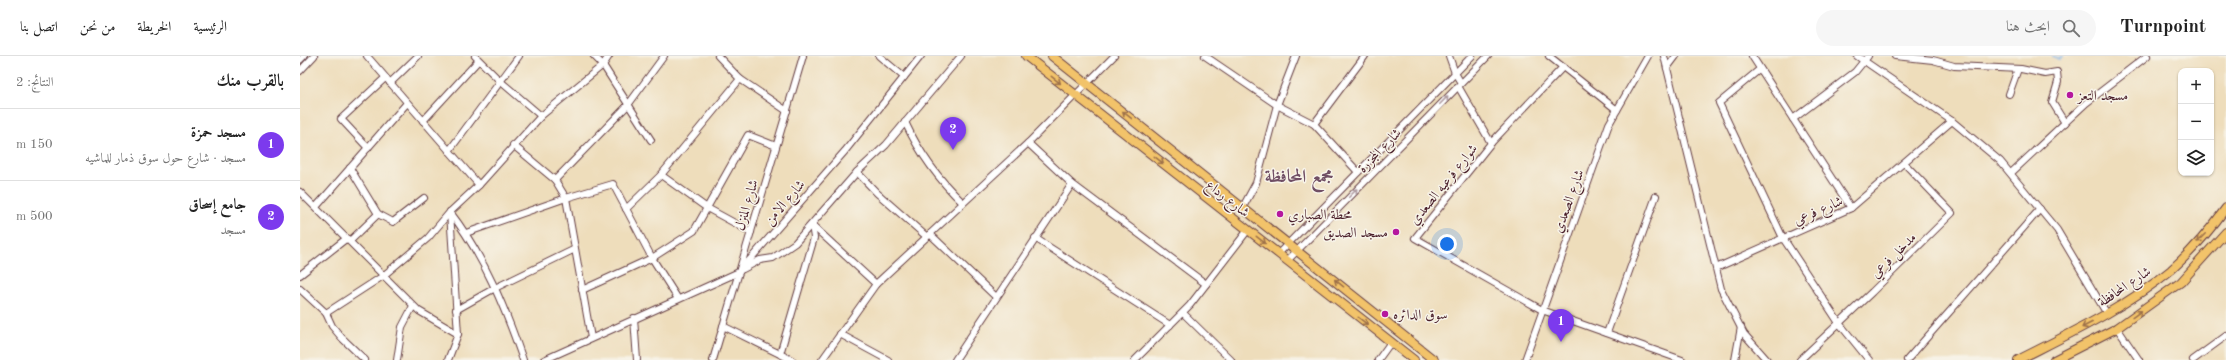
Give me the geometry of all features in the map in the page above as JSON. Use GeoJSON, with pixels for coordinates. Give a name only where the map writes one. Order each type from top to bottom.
{"type":"FeatureCollection","features":[{"type":"Feature","properties":{"kind":"main road","name":"شارع رداع"},"geometry":{"type":"LineString","coordinates":[[1026,56],[1414,360]]}},
{"type":"Feature","properties":{"kind":"main road","name":"شارع رداع"},"geometry":{"type":"LineString","coordinates":[[1052,56],[1298,250],[1434,360]]}},
{"type":"Feature","properties":{"kind":"main road","name":"شارع المحافظة"},"geometry":{"type":"LineString","coordinates":[[2018,360],[2107,314],[2171,270],[2209,230],[2226,208]]}},
{"type":"Feature","properties":{"kind":"main road","name":"شارع المحافظة"},"geometry":{"type":"LineString","coordinates":[[2054,360],[2117,328],[2181,282],[2224,235]]}},
{"type":"Feature","properties":{"kind":"street"},"geometry":{"type":"LineString","coordinates":[[300,72],[314,56]]}},
{"type":"Feature","properties":{"kind":"street"},"geometry":{"type":"LineString","coordinates":[[367,56],[479,185]]}},
{"type":"Feature","properties":{"kind":"street"},"geometry":{"type":"LineString","coordinates":[[390,83],[418,56]]}},
{"type":"Feature","properties":{"kind":"street"},"geometry":{"type":"LineString","coordinates":[[449,151],[519,56]]}},
{"type":"Feature","properties":{"kind":"street"},"geometry":{"type":"LineString","coordinates":[[594,56],[603,65],[652,140]]}},
{"type":"Feature","properties":{"kind":"street"},"geometry":{"type":"LineString","coordinates":[[326,313],[383,276],[428,238],[450,212],[479,185],[541,116],[603,65],[609,56]]}},
{"type":"Feature","properties":{"kind":"street"},"geometry":{"type":"LineString","coordinates":[[555,180],[628,105],[664,56]]}},
{"type":"Feature","properties":{"kind":"street"},"geometry":{"type":"LineString","coordinates":[[718,56],[740,79],[787,110]]}},
{"type":"Feature","properties":{"kind":"street","name":"شارع المنزل"},"geometry":{"type":"LineString","coordinates":[[713,360],[803,56]]}},
{"type":"Feature","properties":{"kind":"street"},"geometry":{"type":"LineString","coordinates":[[879,56],[904,78]]}},
{"type":"Feature","properties":{"kind":"street","name":"شارع الامن"},"geometry":{"type":"LineString","coordinates":[[544,360],[740,271],[845,151],[921,56]]}},
{"type":"Feature","properties":{"kind":"street"},"geometry":{"type":"LineString","coordinates":[[740,271],[760,260],[773,258],[795,243],[857,172],[886,145],[960,56]]}},
{"type":"Feature","properties":{"kind":"street"},"geometry":{"type":"LineString","coordinates":[[822,360],[876,284],[1028,143],[1114,56]]}},
{"type":"Feature","properties":{"kind":"street"},"geometry":{"type":"LineString","coordinates":[[1243,207],[1256,183],[1277,105],[1296,56]]}},
{"type":"Feature","properties":{"kind":"street"},"geometry":{"type":"LineString","coordinates":[[1314,124],[1365,56]]}},
{"type":"Feature","properties":{"kind":"street","name":"شوارع فرعيه الصعدي"},"geometry":{"type":"LineString","coordinates":[[1449,56],[1455,74],[1491,143]]}},
{"type":"Feature","properties":{"kind":"street","name":"شارع المجزرة"},"geometry":{"type":"LineString","coordinates":[[1278,254],[1472,56]]}},
{"type":"Feature","properties":{"kind":"street","name":"شارع المجزرة"},"geometry":{"type":"LineString","coordinates":[[1287,261],[1488,56]]}},
{"type":"Feature","properties":{"kind":"street"},"geometry":{"type":"LineString","coordinates":[[1550,56],[1617,110]]}},
{"type":"Feature","properties":{"kind":"street","name":"شارع الصعدي"},"geometry":{"type":"LineString","coordinates":[[1525,360],[1609,124],[1648,56]]}},
{"type":"Feature","properties":{"kind":"street"},"geometry":{"type":"LineString","coordinates":[[1664,56],[1721,289],[1741,327],[1767,360]]}},
{"type":"Feature","properties":{"kind":"street"},"geometry":{"type":"LineString","coordinates":[[1667,68],[1676,56]]}},
{"type":"Feature","properties":{"kind":"street"},"geometry":{"type":"LineString","coordinates":[[1752,56],[1851,208]]}},
{"type":"Feature","properties":{"kind":"street"},"geometry":{"type":"LineString","coordinates":[[1857,56],[1862,61],[1952,121],[2000,161],[2057,230],[2107,314]]}},
{"type":"Feature","properties":{"kind":"street"},"geometry":{"type":"LineString","coordinates":[[1793,119],[1855,72],[1862,61],[1868,56]]}},
{"type":"Feature","properties":{"kind":"street"},"geometry":{"type":"LineString","coordinates":[[1895,56],[1934,60],[1954,66],[2018,69],[2046,74],[2057,72],[2058,82],[2052,102],[2065,123]]}},
{"type":"Feature","properties":{"kind":"street"},"geometry":{"type":"LineString","coordinates":[[2010,173],[2086,103],[2147,56]]}},
{"type":"Feature","properties":{"kind":"street"},"geometry":{"type":"LineString","coordinates":[[1207,57],[1277,105],[1314,124],[1358,172]]}},
{"type":"Feature","properties":{"kind":"street"},"geometry":{"type":"LineString","coordinates":[[423,121],[477,58],[500,81],[541,116]]}},
{"type":"Feature","properties":{"kind":"street","name":"شوارع فرعيه الصعدي"},"geometry":{"type":"LineString","coordinates":[[1542,310],[1415,238],[1491,143],[1563,67]]}},
{"type":"Feature","properties":{"kind":"street"},"geometry":{"type":"LineString","coordinates":[[1760,69],[1718,103],[1783,238],[1839,323],[1869,360]]}},
{"type":"Feature","properties":{"kind":"street"},"geometry":{"type":"LineString","coordinates":[[2009,94],[2018,69]]}},
{"type":"Feature","properties":{"kind":"street"},"geometry":{"type":"LineString","coordinates":[[368,148],[341,118],[385,78]]}},
{"type":"Feature","properties":{"kind":"street"},"geometry":{"type":"LineString","coordinates":[[626,209],[661,175],[740,79]]}},
{"type":"Feature","properties":{"kind":"street"},"geometry":{"type":"LineString","coordinates":[[316,207],[407,103]]}},
{"type":"Feature","properties":{"kind":"street","name":"شارع فرعي"},"geometry":{"type":"LineString","coordinates":[[1716,268],[1851,208],[1952,121]]}},
{"type":"Feature","properties":{"kind":"street"},"geometry":{"type":"LineString","coordinates":[[905,122],[918,148],[935,172],[963,203]]}},
{"type":"Feature","properties":{"kind":"street"},"geometry":{"type":"LineString","coordinates":[[582,290],[652,258],[694,231],[748,135],[776,146]]}},
{"type":"Feature","properties":{"kind":"street"},"geometry":{"type":"LineString","coordinates":[[1028,143],[1072,184],[1206,284]]}},
{"type":"Feature","properties":{"kind":"street"},"geometry":{"type":"LineString","coordinates":[[514,145],[555,180],[566,198],[591,338]]}},
{"type":"Feature","properties":{"kind":"street","name":"مدخل فرعي"},"geometry":{"type":"LineString","coordinates":[[1800,360],[1952,213],[1904,163]]}},
{"type":"Feature","properties":{"kind":"street"},"geometry":{"type":"LineString","coordinates":[[350,168],[378,214],[393,222],[424,198]]}},
{"type":"Feature","properties":{"kind":"street"},"geometry":{"type":"LineString","coordinates":[[857,172],[877,193],[929,236],[996,297]]}},
{"type":"Feature","properties":{"kind":"street"},"geometry":{"type":"LineString","coordinates":[[661,175],[707,208],[751,232]]}},
{"type":"Feature","properties":{"kind":"street"},"geometry":{"type":"LineString","coordinates":[[466,233],[566,198],[613,184],[652,258],[678,300]]}},
{"type":"Feature","properties":{"kind":"street"},"geometry":{"type":"LineString","coordinates":[[955,360],[1072,184]]}},
{"type":"Feature","properties":{"kind":"street"},"geometry":{"type":"LineString","coordinates":[[300,192],[413,306],[458,334]]}},
{"type":"Feature","properties":{"kind":"street"},"geometry":{"type":"LineString","coordinates":[[1607,334],[1656,196]]}},
{"type":"Feature","properties":{"kind":"street"},"geometry":{"type":"LineString","coordinates":[[1907,360],[2040,209]]}},
{"type":"Feature","properties":{"kind":"street"},"geometry":{"type":"LineString","coordinates":[[450,212],[466,233],[504,306],[523,360]]}},
{"type":"Feature","properties":{"kind":"street"},"geometry":{"type":"LineString","coordinates":[[448,360],[458,334],[450,212]]}},
{"type":"Feature","properties":{"kind":"street"},"geometry":{"type":"LineString","coordinates":[[300,275],[348,239],[378,214]]}},
{"type":"Feature","properties":{"kind":"street"},"geometry":{"type":"LineString","coordinates":[[812,225],[876,284]]}},
{"type":"Feature","properties":{"kind":"street"},"geometry":{"type":"LineString","coordinates":[[780,354],[814,238],[812,225]]}},
{"type":"Feature","properties":{"kind":"street"},"geometry":{"type":"LineString","coordinates":[[1137,359],[1183,313],[1248,230]]}},
{"type":"Feature","properties":{"kind":"street"},"geometry":{"type":"LineString","coordinates":[[1035,238],[1170,325]]}},
{"type":"Feature","properties":{"kind":"street"},"geometry":{"type":"LineString","coordinates":[[456,310],[495,288],[575,249]]}},
{"type":"Feature","properties":{"kind":"street"},"geometry":{"type":"LineString","coordinates":[[300,289],[326,313],[332,326],[342,338],[366,360]]}},
{"type":"Feature","properties":{"kind":"street"},"geometry":{"type":"LineString","coordinates":[[397,360],[402,327],[413,306]]}},
{"type":"Feature","properties":{"kind":"street"},"geometry":{"type":"LineString","coordinates":[[1542,310],[1682,360]]}},
{"type":"Feature","properties":{"kind":"street"},"geometry":{"type":"LineString","coordinates":[[1183,313],[1231,360]]}},
{"type":"Feature","properties":{"kind":"street"},"geometry":{"type":"LineString","coordinates":[[634,318],[637,360]]}},
{"type":"Feature","properties":{"kind":"street"},"geometry":{"type":"LineString","coordinates":[[723,326],[792,360]]}},
{"type":"Feature","properties":{"kind":"street"},"geometry":{"type":"LineString","coordinates":[[1735,360],[1741,327]]}},
{"type":"Feature","properties":{"kind":"street"},"geometry":{"type":"LineString","coordinates":[[2117,328],[2139,360]]}},
{"type":"Feature","properties":{"kind":"street"},"geometry":{"type":"LineString","coordinates":[[840,334],[888,360]]}},
{"type":"Feature","properties":{"kind":"street"},"geometry":{"type":"LineString","coordinates":[[2193,360],[2226,337]]}},
{"type":"Feature","properties":{"kind":"street"},"geometry":{"type":"LineString","coordinates":[[1378,360],[1391,342]]}},
{"type":"Feature","properties":{"kind":"waterway"},"geometry":{"type":"LineString","coordinates":[[2053,56],[2059,59],[2062,56]]}},
{"type":"Feature","properties":{"kind":"place","name":"مسجد التعز"},"geometry":{"type":"Point","coordinates":[2070,95]}},
{"type":"Feature","properties":{"kind":"place","name":"جامع إسحاق"},"geometry":{"type":"Point","coordinates":[953,150]}},
{"type":"Feature","properties":{"kind":"place","name":"محطة الصباري"},"geometry":{"type":"Point","coordinates":[1280,214]}},
{"type":"Feature","properties":{"kind":"place","name":"مسجد الصديق"},"geometry":{"type":"Point","coordinates":[1396,232]}},
{"type":"Feature","properties":{"kind":"place","name":"سوق الدائره"},"geometry":{"type":"Point","coordinates":[1385,314]}},
{"type":"Feature","properties":{"kind":"place","name":"مسجد حمزة"},"geometry":{"type":"Point","coordinates":[1561,342]}},
{"type":"Feature","properties":{"kind":"district","name":"مجمع المحافظة"},"geometry":{"type":"Point","coordinates":[1299,176]}}]}
